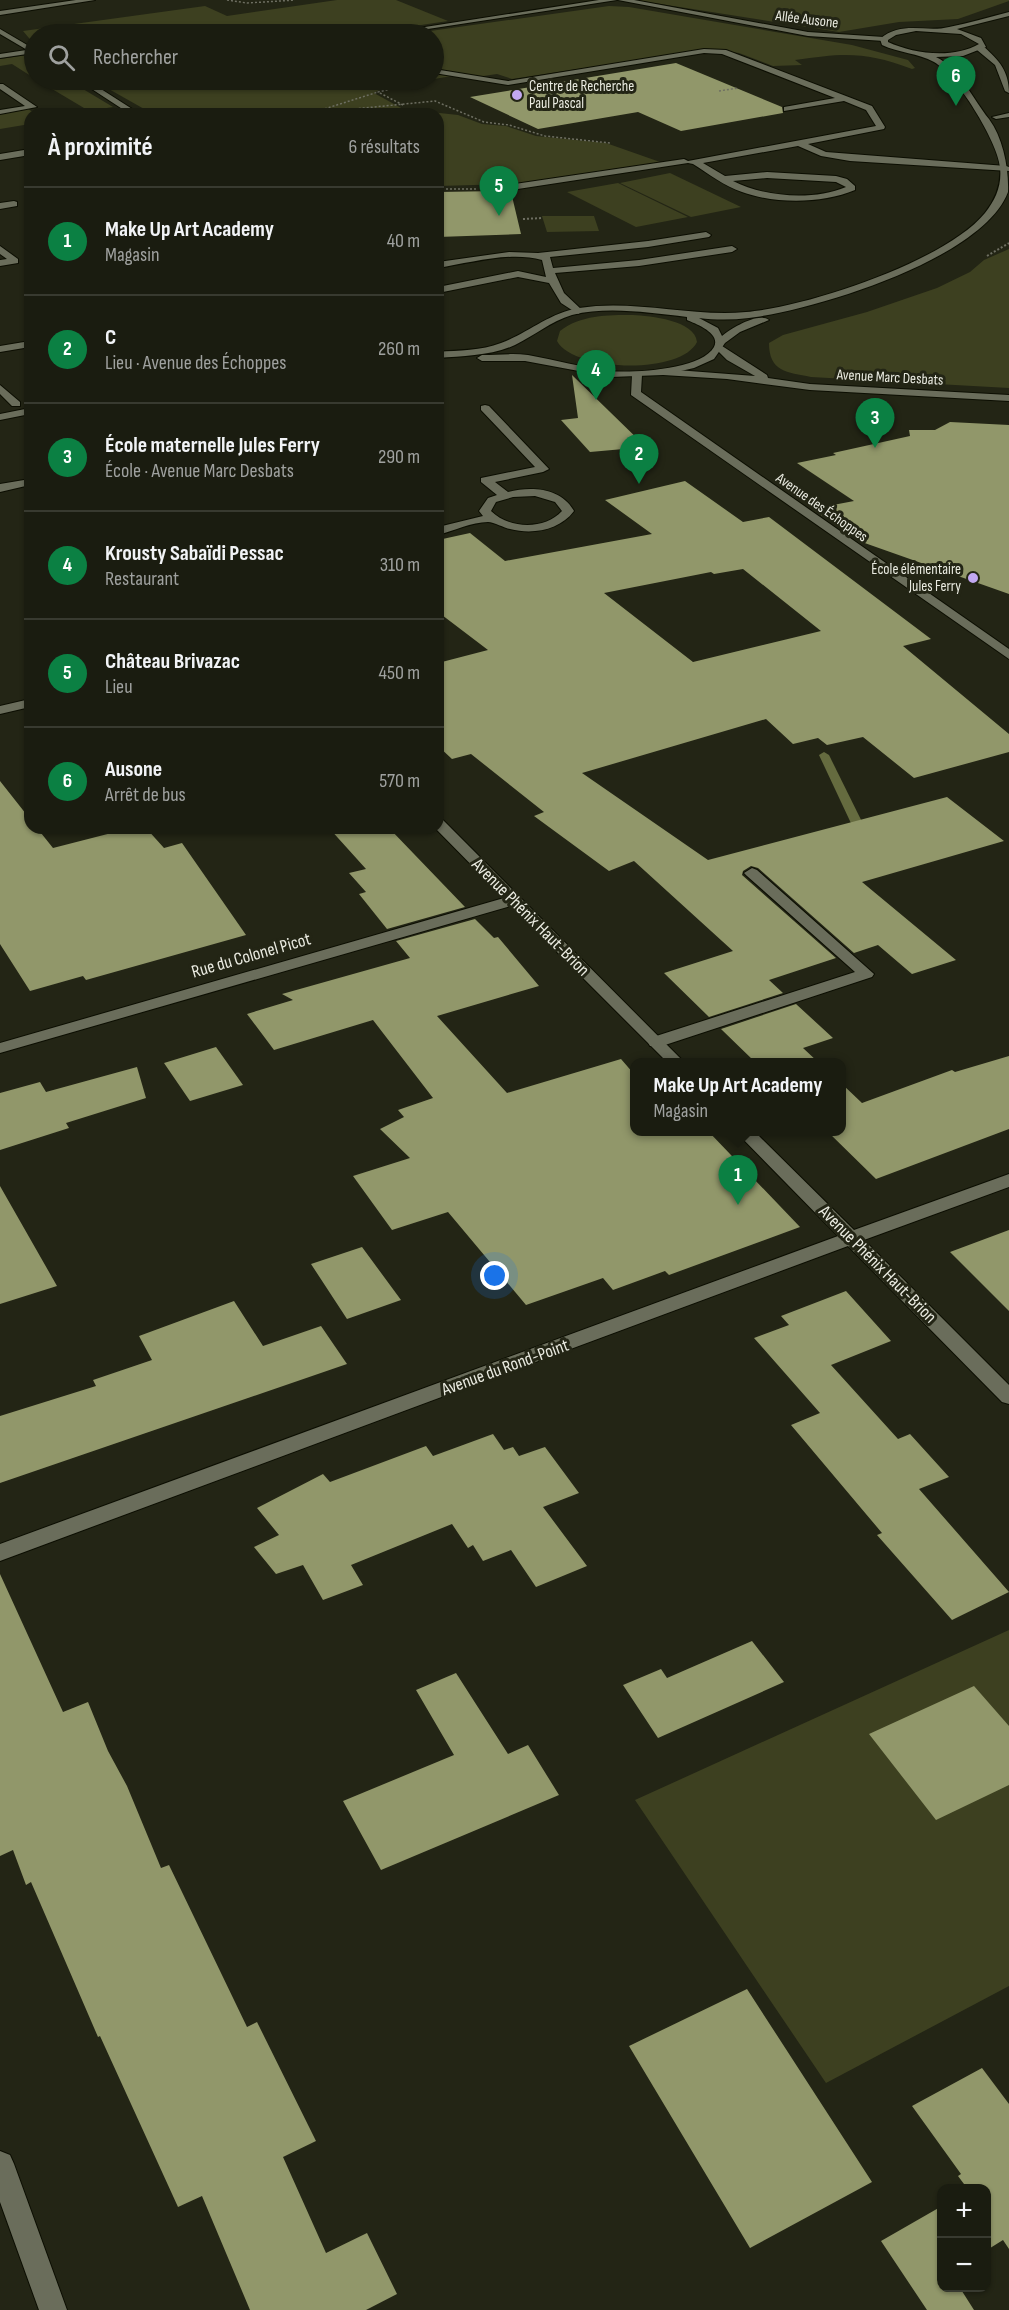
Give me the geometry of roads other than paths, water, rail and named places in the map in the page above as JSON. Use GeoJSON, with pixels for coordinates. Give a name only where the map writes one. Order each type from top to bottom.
{"type":"FeatureCollection","features":[{"type":"Feature","properties":{"kind":"street"},"geometry":{"type":"LineString","coordinates":[[0,13],[91,0]]}},
{"type":"Feature","properties":{"kind":"street"},"geometry":{"type":"LineString","coordinates":[[444,26],[613,0]]}},
{"type":"Feature","properties":{"kind":"street","name":"Allée Ausone"},"geometry":{"type":"LineString","coordinates":[[622,0],[808,34],[884,39]]}},
{"type":"Feature","properties":{"kind":"street"},"geometry":{"type":"LineString","coordinates":[[444,355],[495,348],[512,343],[543,322],[578,311],[626,307],[715,317],[750,315],[825,297],[915,264],[957,241],[986,217],[1002,193],[1006,169],[1002,148],[992,129],[943,65],[931,58],[890,46],[884,39],[894,33],[967,26],[1009,14]]}},
{"type":"Feature","properties":{"kind":"street"},"geometry":{"type":"LineString","coordinates":[[978,46],[978,33],[1009,19]]}},
{"type":"Feature","properties":{"kind":"street"},"geometry":{"type":"LineString","coordinates":[[930,29],[957,32],[978,46],[998,64],[1009,92]]}},
{"type":"Feature","properties":{"kind":"street"},"geometry":{"type":"LineString","coordinates":[[0,32],[24,45]]}},
{"type":"Feature","properties":{"kind":"street"},"geometry":{"type":"LineString","coordinates":[[911,52],[945,54],[978,46]]}},
{"type":"Feature","properties":{"kind":"street"},"geometry":{"type":"LineString","coordinates":[[959,65],[957,61],[960,57],[978,46]]}},
{"type":"Feature","properties":{"kind":"street"},"geometry":{"type":"LineString","coordinates":[[444,73],[508,83],[704,51],[723,51],[868,108],[881,128],[696,162],[669,161]]}},
{"type":"Feature","properties":{"kind":"street"},"geometry":{"type":"LineString","coordinates":[[0,56],[24,52]]}},
{"type":"Feature","properties":{"kind":"street"},"geometry":{"type":"LineString","coordinates":[[0,86],[34,108]]}},
{"type":"Feature","properties":{"kind":"street"},"geometry":{"type":"LineString","coordinates":[[99,90],[127,108]]}},
{"type":"Feature","properties":{"kind":"street"},"geometry":{"type":"LineString","coordinates":[[787,109],[844,98]]}},
{"type":"Feature","properties":{"kind":"street"},"geometry":{"type":"LineString","coordinates":[[990,108],[1004,129]]}},
{"type":"Feature","properties":{"kind":"street"},"geometry":{"type":"LineString","coordinates":[[0,112],[24,110]]}},
{"type":"Feature","properties":{"kind":"street"},"geometry":{"type":"LineString","coordinates":[[996,117],[1009,115]]}},
{"type":"Feature","properties":{"kind":"street"},"geometry":{"type":"LineString","coordinates":[[799,143],[824,154],[850,158],[1006,169]]}},
{"type":"Feature","properties":{"kind":"street"},"geometry":{"type":"LineString","coordinates":[[0,157],[24,153]]}},
{"type":"Feature","properties":{"kind":"street"},"geometry":{"type":"LineString","coordinates":[[504,188],[684,162]]}},
{"type":"Feature","properties":{"kind":"street"},"geometry":{"type":"LineString","coordinates":[[696,162],[724,179],[746,190],[771,195],[826,195],[846,192],[852,188],[844,181],[836,179],[767,176],[724,179]]}},
{"type":"Feature","properties":{"kind":"street"},"geometry":{"type":"LineString","coordinates":[[0,206],[14,204]]}},
{"type":"Feature","properties":{"kind":"street"},"geometry":{"type":"LineString","coordinates":[[444,362],[502,357],[525,358],[611,374],[638,375],[690,366],[710,357],[719,344],[736,330],[762,321],[839,302],[903,279],[954,255],[984,234],[1000,219]]}},
{"type":"Feature","properties":{"kind":"street"},"geometry":{"type":"LineString","coordinates":[[444,264],[487,258],[648,244],[706,235]]}},
{"type":"Feature","properties":{"kind":"street"},"geometry":{"type":"LineString","coordinates":[[0,249],[19,260],[0,264]]}},
{"type":"Feature","properties":{"kind":"street"},"geometry":{"type":"LineString","coordinates":[[444,289],[518,274],[550,276],[732,249]]}},
{"type":"Feature","properties":{"kind":"street"},"geometry":{"type":"LineString","coordinates":[[540,255],[546,258],[550,276],[568,305],[578,311]]}},
{"type":"Feature","properties":{"kind":"street"},"geometry":{"type":"LineString","coordinates":[[453,263],[458,286]]}},
{"type":"Feature","properties":{"kind":"street","name":"Avenue Marc Desbats"},"geometry":{"type":"LineString","coordinates":[[674,312],[698,320],[714,330],[719,344],[731,358],[770,381]]}},
{"type":"Feature","properties":{"kind":"street"},"geometry":{"type":"LineString","coordinates":[[534,330],[530,339],[533,349],[544,358],[562,366]]}},
{"type":"Feature","properties":{"kind":"street"},"geometry":{"type":"LineString","coordinates":[[0,349],[24,345]]}},
{"type":"Feature","properties":{"kind":"street","name":"Avenue Marc Desbats"},"geometry":{"type":"LineString","coordinates":[[663,372],[770,381],[810,387],[1009,398]]}},
{"type":"Feature","properties":{"kind":"street","name":"Avenue des Échoppes"},"geometry":{"type":"LineString","coordinates":[[638,375],[635,393],[1009,655]]}},
{"type":"Feature","properties":{"kind":"street"},"geometry":{"type":"LineString","coordinates":[[0,388],[16,404]]}},
{"type":"Feature","properties":{"kind":"street"},"geometry":{"type":"LineString","coordinates":[[0,407],[24,403]]}},
{"type":"Feature","properties":{"kind":"street"},"geometry":{"type":"LineString","coordinates":[[485,408],[543,469],[485,480],[505,495]]}},
{"type":"Feature","properties":{"kind":"street"},"geometry":{"type":"LineString","coordinates":[[0,417],[24,412]]}},
{"type":"Feature","properties":{"kind":"street"},"geometry":{"type":"LineString","coordinates":[[0,488],[24,483]]}},
{"type":"Feature","properties":{"kind":"street"},"geometry":{"type":"LineString","coordinates":[[525,493],[550,496],[560,500],[568,511],[557,521],[533,527],[506,525],[491,518],[485,511],[486,505],[492,500],[505,495],[525,493]]}},
{"type":"Feature","properties":{"kind":"street"},"geometry":{"type":"LineString","coordinates":[[444,530],[491,518]]}},
{"type":"Feature","properties":{"kind":"street"},"geometry":{"type":"LineString","coordinates":[[0,710],[24,704]]}},
{"type":"Feature","properties":{"kind":"street","name":"Avenue Phénix Haut-Brion"},"geometry":{"type":"LineString","coordinates":[[444,829],[672,1058]]}},
{"type":"Feature","properties":{"kind":"street"},"geometry":{"type":"LineString","coordinates":[[656,1042],[866,974],[752,873]]}},
{"type":"Feature","properties":{"kind":"street","name":"Rue du Colonel Picot"},"geometry":{"type":"LineString","coordinates":[[0,1048],[514,900]]}},
{"type":"Feature","properties":{"kind":"street","name":"Avenue Phénix Haut-Brion"},"geometry":{"type":"LineString","coordinates":[[751,1136],[1009,1397]]}},
{"type":"Feature","properties":{"kind":"street","name":"Avenue du Rond-Point"},"geometry":{"type":"LineString","coordinates":[[0,1552],[1009,1180]]}},
{"type":"Feature","properties":{"kind":"street"},"geometry":{"type":"LineString","coordinates":[[0,2164],[53,2310]]}},
{"type":"Feature","properties":{"kind":"waterway"},"geometry":{"type":"LineString","coordinates":[[824,755],[863,836]]}},
{"type":"Feature","properties":{"kind":"place","name":"Centre de Recherche Paul Pascal"},"geometry":{"type":"Point","coordinates":[517,95]}},
{"type":"Feature","properties":{"kind":"place","name":"Ausone"},"geometry":{"type":"Point","coordinates":[956,106]}},
{"type":"Feature","properties":{"kind":"place","name":"Château Brivazac"},"geometry":{"type":"Point","coordinates":[499,216]}},
{"type":"Feature","properties":{"kind":"place","name":"Krousty Sabaïdi Pessac"},"geometry":{"type":"Point","coordinates":[596,400]}},
{"type":"Feature","properties":{"kind":"place","name":"École maternelle Jules Ferry"},"geometry":{"type":"Point","coordinates":[875,448]}},
{"type":"Feature","properties":{"kind":"place","name":"C"},"geometry":{"type":"Point","coordinates":[639,484]}},
{"type":"Feature","properties":{"kind":"place","name":"École élémentaire Jules Ferry"},"geometry":{"type":"Point","coordinates":[973,578]}},
{"type":"Feature","properties":{"kind":"place","name":"Make Up Art Academy"},"geometry":{"type":"Point","coordinates":[738,1205]}}]}
